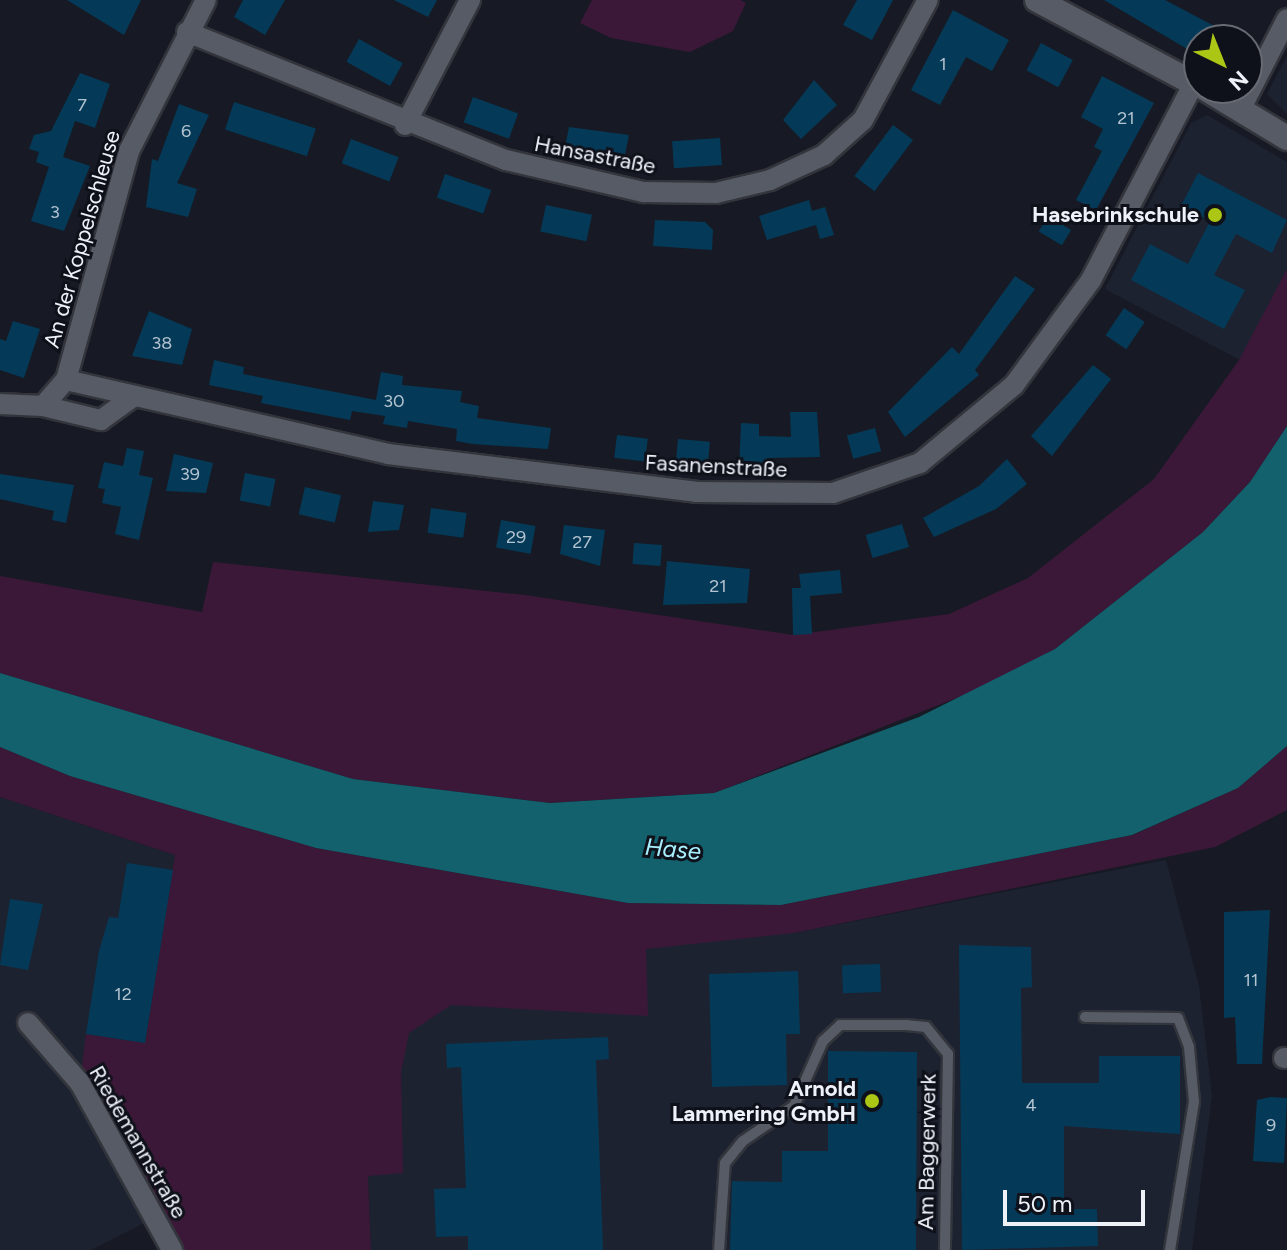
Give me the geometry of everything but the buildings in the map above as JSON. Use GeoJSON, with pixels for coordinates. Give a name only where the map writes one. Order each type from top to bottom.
{"type":"FeatureCollection","features":[{"type":"Feature","properties":{"kind":"street","name":"An der Koppelschleuse"},"geometry":{"type":"LineString","coordinates":[[43,406],[66,380],[129,151],[206,0]]}},
{"type":"Feature","properties":{"kind":"street"},"geometry":{"type":"LineString","coordinates":[[405,125],[470,0]]}},
{"type":"Feature","properties":{"kind":"street","name":"Hansastraße"},"geometry":{"type":"LineString","coordinates":[[187,32],[405,125],[554,174],[636,190],[743,187],[824,155],[863,120],[928,0]]}},
{"type":"Feature","properties":{"kind":"street"},"geometry":{"type":"LineString","coordinates":[[1037,0],[1183,78]]}},
{"type":"Feature","properties":{"kind":"street"},"geometry":{"type":"LineString","coordinates":[[1241,108],[1287,19]]}},
{"type":"Feature","properties":{"kind":"street","name":"Fasanenstraße"},"geometry":{"type":"LineString","coordinates":[[66,380],[297,438],[653,488],[774,497],[884,479],[949,445],[1043,352],[1091,280],[1189,104]]}},
{"type":"Feature","properties":{"kind":"street"},"geometry":{"type":"LineString","coordinates":[[1233,104],[1287,138]]}},
{"type":"Feature","properties":{"kind":"street"},"geometry":{"type":"LineString","coordinates":[[0,404],[43,406],[101,420],[133,397]]}},
{"type":"Feature","properties":{"kind":"street","name":"Riedemannstraße"},"geometry":{"type":"LineString","coordinates":[[28,1023],[80,1083],[172,1250]]}},
{"type":"Feature","properties":{"kind":"lane"},"geometry":{"type":"LineString","coordinates":[[1085,1017],[1178,1018],[1189,1047],[1194,1102],[1170,1250]]}},
{"type":"Feature","properties":{"kind":"lane","name":"Am Baggerwerk"},"geometry":{"type":"LineString","coordinates":[[719,1250],[725,1163],[743,1141],[794,1106],[823,1041],[840,1025],[926,1027],[948,1054],[945,1250]]}},
{"type":"Feature","properties":{"kind":"shaded area"},"geometry":{"type":"Polygon","coordinates":[[[592,0],[740,0],[746,3],[733,31],[690,52],[611,38],[580,23],[592,0]]]}},
{"type":"Feature","properties":{"kind":"shaded area"},"geometry":{"type":"Polygon","coordinates":[[[1287,56],[1287,114],[1267,94],[1287,56]]]}},
{"type":"Feature","properties":{"kind":"shaded area","name":"Hasebrinkschule"},"geometry":{"type":"Polygon","coordinates":[[[1207,115],[1287,162],[1287,269],[1240,360],[1105,289],[1191,123],[1207,115]]]}},
{"type":"Feature","properties":{"kind":"shaded area"},"geometry":{"type":"Polygon","coordinates":[[[1287,269],[1287,426],[1250,482],[1203,532],[1055,649],[982,688],[714,793],[550,803],[353,779],[0,673],[0,576],[202,612],[213,562],[525,595],[793,635],[949,614],[1028,578],[1154,479],[1239,360],[1287,269]]]}},
{"type":"Feature","properties":{"kind":"shaded area"},"geometry":{"type":"Polygon","coordinates":[[[1287,746],[1287,810],[1215,847],[794,933],[646,949],[648,1016],[451,1005],[409,1033],[401,1072],[403,1173],[368,1176],[371,1250],[182,1250],[81,1074],[86,1034],[145,1043],[175,855],[0,797],[0,747],[70,776],[316,848],[628,903],[781,905],[1133,835],[1238,788],[1287,746]]]}},
{"type":"Feature","properties":{"kind":"shaded area"},"geometry":{"type":"Polygon","coordinates":[[[0,797],[175,855],[145,1043],[154,1218],[91,1250],[0,1250],[0,797]]]}},
{"type":"Feature","properties":{"kind":"shaded area"},"geometry":{"type":"Polygon","coordinates":[[[1166,860],[1199,986],[1212,1096],[1192,1250],[371,1250],[357,910],[794,933],[1166,860]]]}},
{"type":"Feature","properties":{"kind":"water","name":"Hase"},"geometry":{"type":"Polygon","coordinates":[[[1287,426],[1287,746],[1238,788],[1132,835],[781,905],[628,903],[316,848],[70,776],[0,747],[0,673],[353,779],[550,803],[714,793],[919,717],[1055,649],[1203,532],[1250,482],[1287,426]]]}},
{"type":"Feature","properties":{"kind":"place","name":"Hasebrinkschule"},"geometry":{"type":"Point","coordinates":[1215,215]}},
{"type":"Feature","properties":{"kind":"place","name":"Arnold Lammering GmbH"},"geometry":{"type":"Point","coordinates":[872,1101]}}]}
